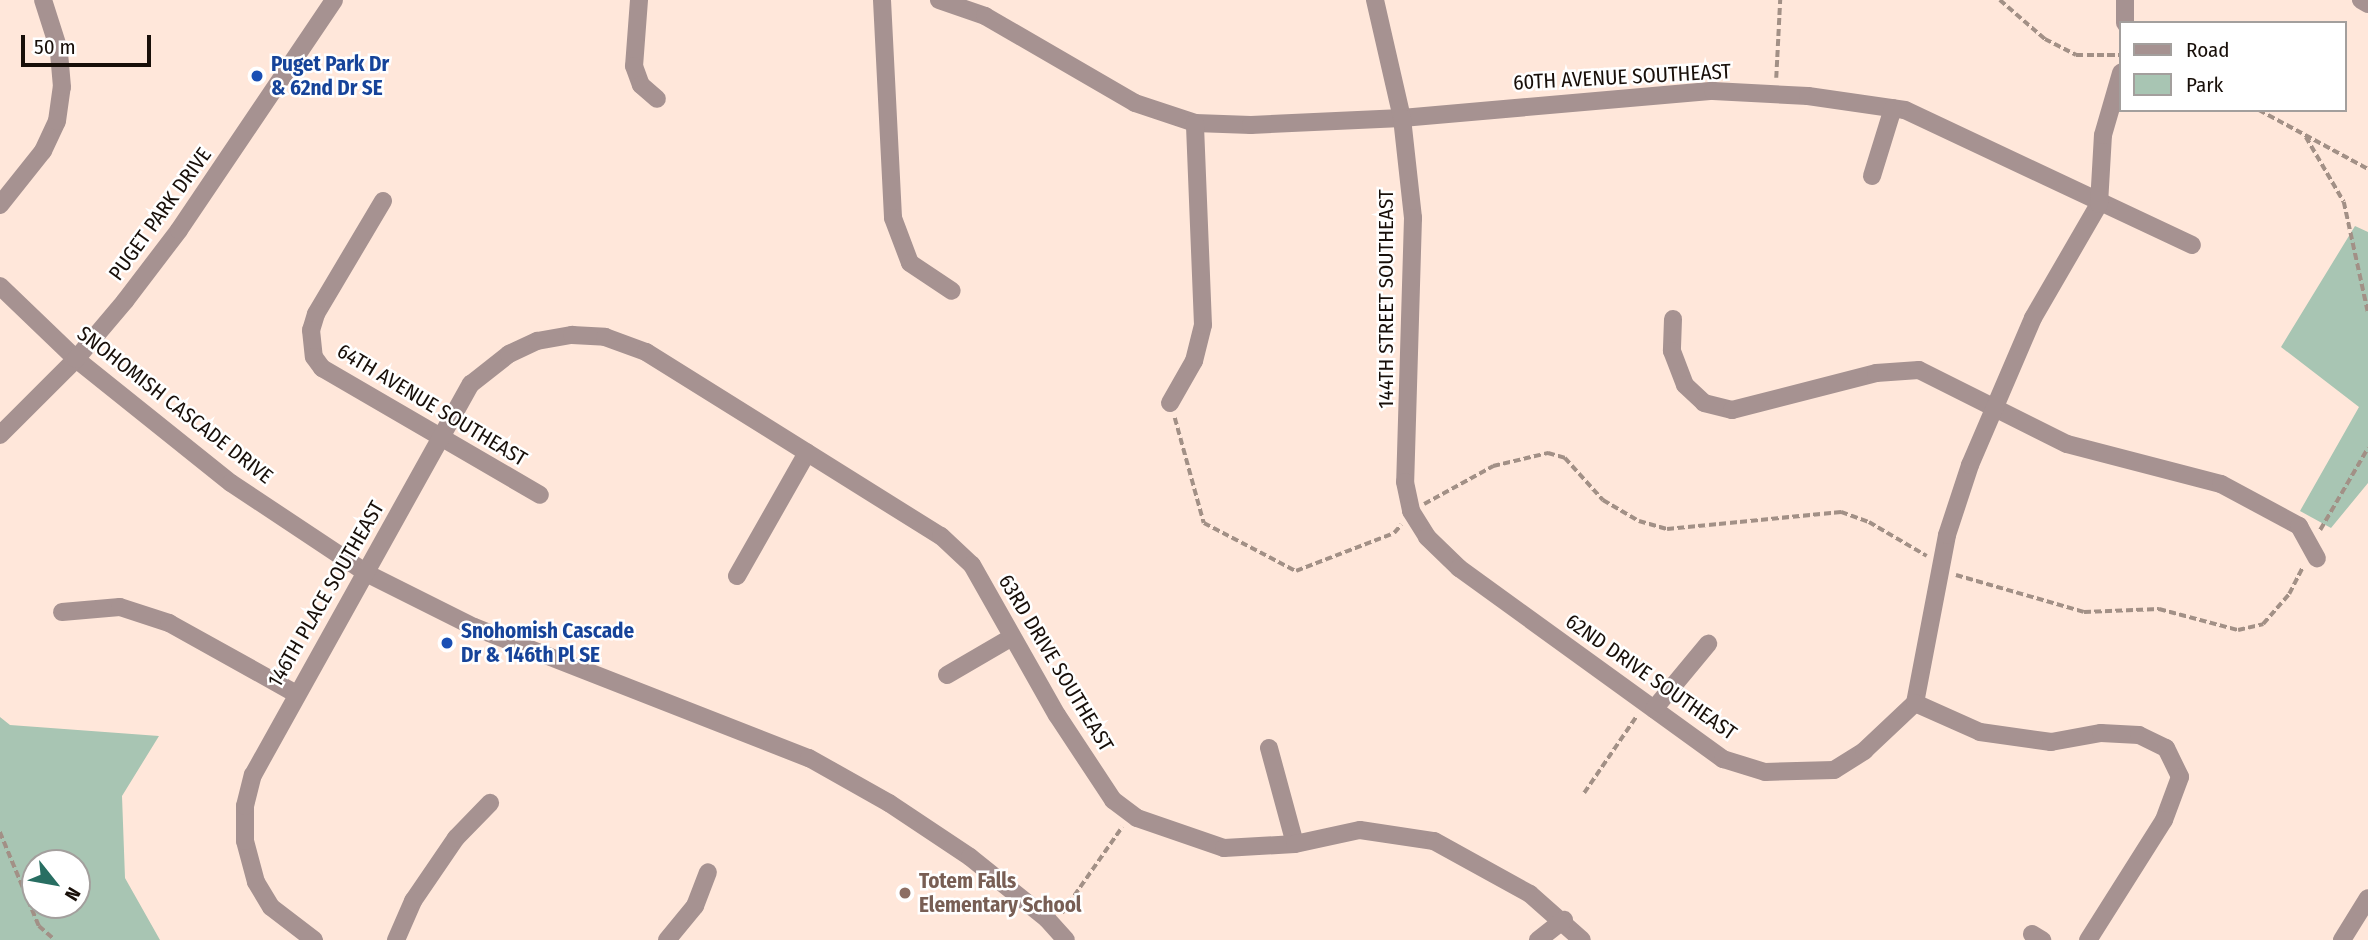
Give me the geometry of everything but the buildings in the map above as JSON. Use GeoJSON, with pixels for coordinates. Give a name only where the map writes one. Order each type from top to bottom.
{"type":"FeatureCollection","features":[{"type":"Feature","properties":{"kind":"street"},"geometry":{"type":"LineString","coordinates":[[0,205],[43,151],[57,121],[62,86],[59,50],[43,0]]}},
{"type":"Feature","properties":{"kind":"street","name":"PUGET PARK DRIVE"},"geometry":{"type":"LineString","coordinates":[[0,435],[76,359],[179,230],[334,0]]}},
{"type":"Feature","properties":{"kind":"street"},"geometry":{"type":"LineString","coordinates":[[639,0],[634,66],[641,85],[657,99]]}},
{"type":"Feature","properties":{"kind":"street"},"geometry":{"type":"LineString","coordinates":[[882,0],[892,218],[910,263],[952,291]]}},
{"type":"Feature","properties":{"kind":"street"},"geometry":{"type":"LineString","coordinates":[[939,0],[985,16],[1135,103],[1195,123],[1251,125],[1402,118]]}},
{"type":"Feature","properties":{"kind":"street","name":"144TH STREET SOUTHEAST"},"geometry":{"type":"LineString","coordinates":[[1375,0],[1402,118],[1413,218],[1405,482]]}},
{"type":"Feature","properties":{"kind":"street"},"geometry":{"type":"LineString","coordinates":[[2125,0],[2126,21]]}},
{"type":"Feature","properties":{"kind":"street"},"geometry":{"type":"LineString","coordinates":[[2361,0],[2368,4]]}},
{"type":"Feature","properties":{"kind":"street"},"geometry":{"type":"LineString","coordinates":[[2088,940],[2164,820],[2180,777],[2166,748],[2139,735],[2101,733],[2051,742],[1980,732],[1915,703],[1947,535],[1994,405],[2033,318],[2099,204],[2103,135],[2120,76]]}},
{"type":"Feature","properties":{"kind":"street","name":"60TH AVENUE SOUTHEAST"},"geometry":{"type":"LineString","coordinates":[[1402,118],[1713,91],[1775,94],[1893,108],[2192,245]]}},
{"type":"Feature","properties":{"kind":"street"},"geometry":{"type":"LineString","coordinates":[[1872,176],[1893,108]]}},
{"type":"Feature","properties":{"kind":"street"},"geometry":{"type":"LineString","coordinates":[[1170,403],[1194,361],[1203,326],[1195,123]]}},
{"type":"Feature","properties":{"kind":"street","name":"64TH AVENUE SOUTHEAST"},"geometry":{"type":"LineString","coordinates":[[383,201],[316,314],[312,344],[322,368],[540,495]]}},
{"type":"Feature","properties":{"kind":"street","name":"SNOHOMISH CASCADE DRIVE"},"geometry":{"type":"LineString","coordinates":[[0,286],[76,359],[231,483],[368,574],[474,627],[808,758],[889,803],[970,857],[1066,940]]}},
{"type":"Feature","properties":{"kind":"street"},"geometry":{"type":"LineString","coordinates":[[1673,319],[1672,351],[1685,386],[1704,403],[1732,410],[1876,373],[1919,370],[1994,405],[2067,444],[2221,484],[2299,526],[2314,553]]}},
{"type":"Feature","properties":{"kind":"street","name":"63RD DRIVE SOUTHEAST"},"geometry":{"type":"LineString","coordinates":[[509,354],[537,341],[572,335],[605,337],[646,352],[942,536],[972,565],[1012,638],[1113,800],[1131,814],[1170,833],[1224,848],[1296,844],[1360,830],[1434,841],[1530,894],[1564,920],[1581,940]]}},
{"type":"Feature","properties":{"kind":"street","name":"146TH PLACE SOUTHEAST"},"geometry":{"type":"LineString","coordinates":[[314,940],[271,906],[256,882],[245,841],[245,806],[253,775],[295,693],[368,574],[439,437],[471,384],[509,354]]}},
{"type":"Feature","properties":{"kind":"street"},"geometry":{"type":"LineString","coordinates":[[737,576],[807,453]]}},
{"type":"Feature","properties":{"kind":"street","name":"62ND DRIVE SOUTHEAST"},"geometry":{"type":"LineString","coordinates":[[1405,482],[1411,511],[1427,537],[1459,568],[1723,759],[1765,772],[1833,770],[1864,751],[1915,703]]}},
{"type":"Feature","properties":{"kind":"street"},"geometry":{"type":"LineString","coordinates":[[61,612],[120,607],[169,623],[295,693]]}},
{"type":"Feature","properties":{"kind":"street"},"geometry":{"type":"LineString","coordinates":[[947,675],[1012,638]]}},
{"type":"Feature","properties":{"kind":"street"},"geometry":{"type":"LineString","coordinates":[[1654,709],[1708,644]]}},
{"type":"Feature","properties":{"kind":"street"},"geometry":{"type":"LineString","coordinates":[[1269,748],[1296,844]]}},
{"type":"Feature","properties":{"kind":"street"},"geometry":{"type":"LineString","coordinates":[[396,940],[414,901],[456,838],[490,803]]}},
{"type":"Feature","properties":{"kind":"street"},"geometry":{"type":"LineString","coordinates":[[667,940],[695,906],[708,872]]}},
{"type":"Feature","properties":{"kind":"street"},"geometry":{"type":"LineString","coordinates":[[2342,940],[2368,898]]}},
{"type":"Feature","properties":{"kind":"street"},"geometry":{"type":"LineString","coordinates":[[1538,940],[1564,920]]}},
{"type":"Feature","properties":{"kind":"path"},"geometry":{"type":"LineString","coordinates":[[1775,94],[1780,0]]}},
{"type":"Feature","properties":{"kind":"path"},"geometry":{"type":"LineString","coordinates":[[2000,0],[2045,39],[2076,55],[2120,54]]}},
{"type":"Feature","properties":{"kind":"path"},"geometry":{"type":"LineString","coordinates":[[2263,112],[2368,169]]}},
{"type":"Feature","properties":{"kind":"path"},"geometry":{"type":"LineString","coordinates":[[2306,136],[2344,202],[2368,312]]}},
{"type":"Feature","properties":{"kind":"path"},"geometry":{"type":"LineString","coordinates":[[1170,403],[1204,523],[1296,571],[1394,533],[1411,511],[1493,466],[1548,453],[1565,458],[1603,500],[1639,521],[1667,529],[1841,512],[1869,522],[1931,559],[1941,571],[2084,612],[2159,609],[2238,631],[2263,624],[2289,594],[2314,553],[2368,448]]}},
{"type":"Feature","properties":{"kind":"path"},"geometry":{"type":"LineString","coordinates":[[1584,793],[1637,716],[1654,709]]}},
{"type":"Feature","properties":{"kind":"path"},"geometry":{"type":"LineString","coordinates":[[1053,926],[1131,814]]}},
{"type":"Feature","properties":{"kind":"path"},"geometry":{"type":"LineString","coordinates":[[0,832],[39,926],[55,940]]}},
{"type":"Feature","properties":{"kind":"green space"},"geometry":{"type":"Polygon","coordinates":[[[2355,226],[2368,232],[2368,483],[2331,528],[2300,511],[2359,407],[2281,347],[2355,226]]]}},
{"type":"Feature","properties":{"kind":"green space"},"geometry":{"type":"Polygon","coordinates":[[[0,717],[10,725],[159,736],[122,796],[125,878],[160,940],[0,940],[0,717]]]}},
{"type":"Feature","properties":{"kind":"place","name":"Puget Park Dr & 62nd Dr SE"},"geometry":{"type":"Point","coordinates":[257,76]}},
{"type":"Feature","properties":{"kind":"place","name":"Snohomish Cascade Dr & 146th Pl SE"},"geometry":{"type":"Point","coordinates":[447,643]}},
{"type":"Feature","properties":{"kind":"place","name":"Totem Falls Elementary School"},"geometry":{"type":"Point","coordinates":[905,893]}}]}
